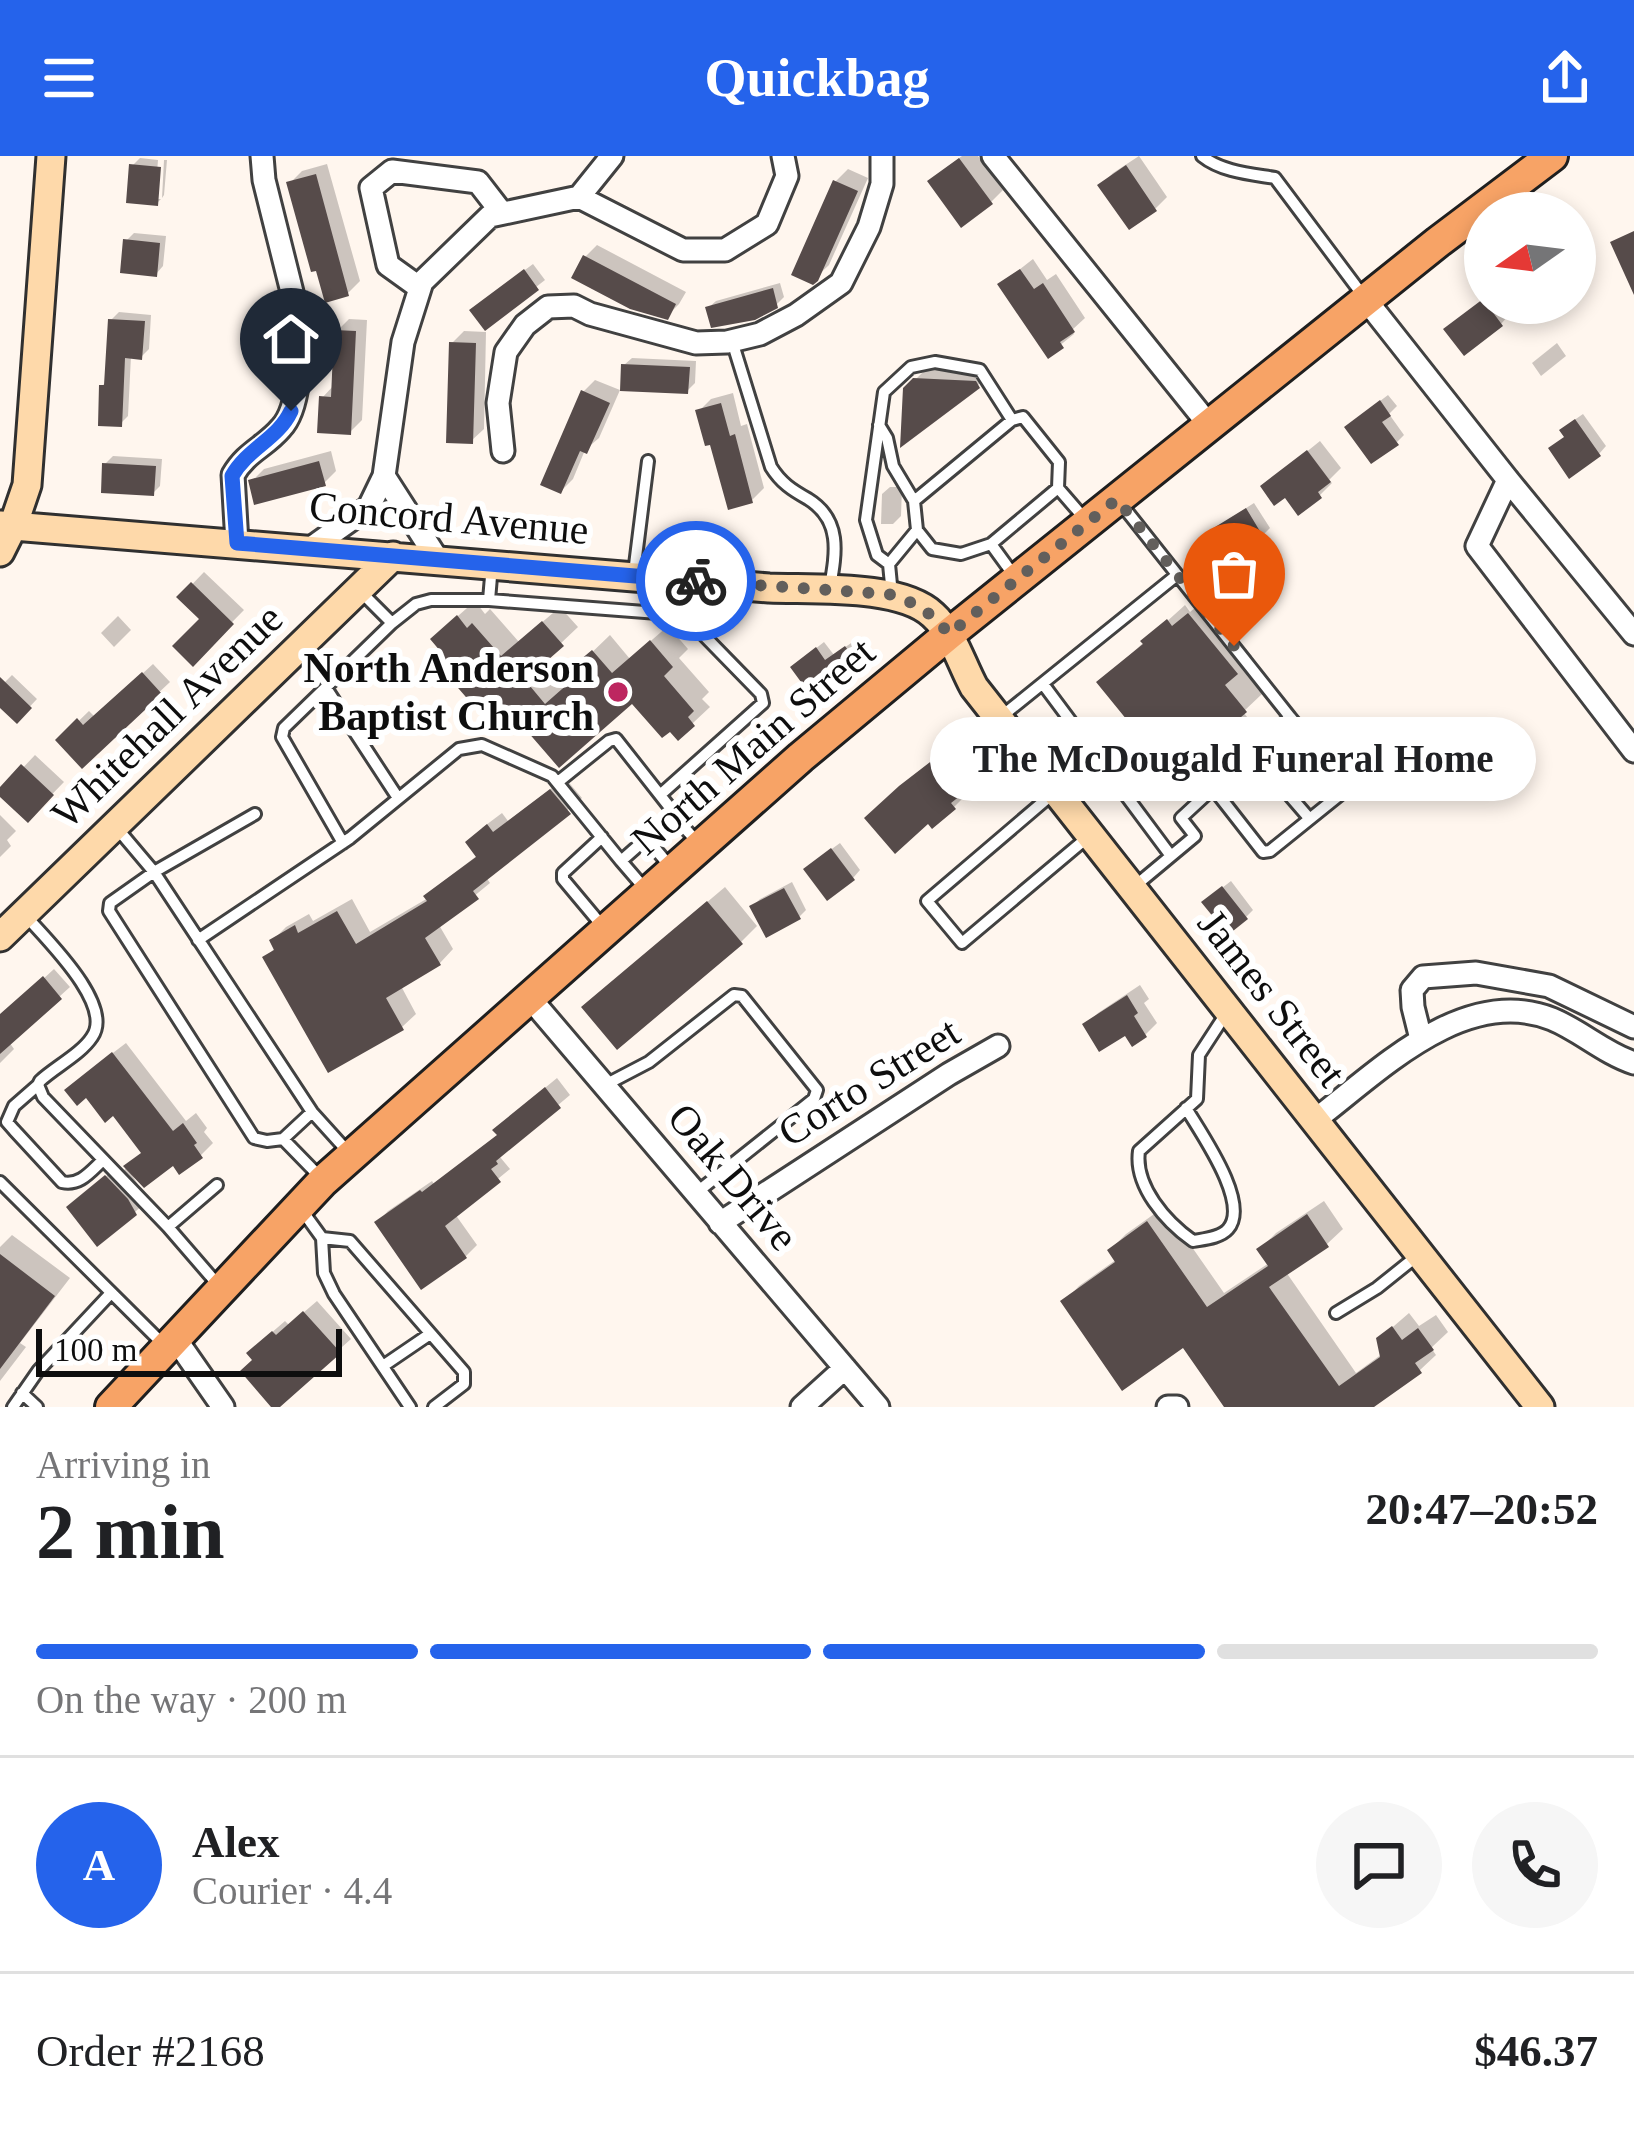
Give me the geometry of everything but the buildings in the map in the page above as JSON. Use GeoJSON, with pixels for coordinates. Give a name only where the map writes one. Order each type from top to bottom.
{"type":"FeatureCollection","features":[{"type":"Feature","properties":{"kind":"main road","name":"North Main Street"},"geometry":{"type":"LineString","coordinates":[[111,1407],[298,1205],[647,891],[949,634],[1538,160]]}},
{"type":"Feature","properties":{"kind":"street"},"geometry":{"type":"LineString","coordinates":[[0,552],[6,525],[27,485],[51,156]]}},
{"type":"Feature","properties":{"kind":"street"},"geometry":{"type":"LineString","coordinates":[[237,543],[232,476],[250,452],[284,426],[297,384],[300,345],[300,324],[262,156]]}},
{"type":"Feature","properties":{"kind":"street"},"geometry":{"type":"LineString","coordinates":[[579,197],[612,156]]}},
{"type":"Feature","properties":{"kind":"street"},"geometry":{"type":"LineString","coordinates":[[311,548],[369,507],[384,476],[404,341],[422,282],[490,216],[579,197],[683,250],[725,250],[767,224],[787,176],[783,156]]}},
{"type":"Feature","properties":{"kind":"street"},"geometry":{"type":"LineString","coordinates":[[503,451],[498,403],[506,352],[525,325],[548,307],[574,306],[696,343],[760,334],[841,283],[869,227],[882,184],[882,156]]}},
{"type":"Feature","properties":{"kind":"street"},"geometry":{"type":"LineString","coordinates":[[993,156],[1209,424]]}},
{"type":"Feature","properties":{"kind":"street"},"geometry":{"type":"LineString","coordinates":[[420,288],[388,265],[371,188],[392,171],[478,182],[502,213]]}},
{"type":"Feature","properties":{"kind":"street"},"geometry":{"type":"LineString","coordinates":[[1366,300],[1634,634]]}},
{"type":"Feature","properties":{"kind":"street"},"geometry":{"type":"LineString","coordinates":[[384,476],[439,560]]}},
{"type":"Feature","properties":{"kind":"street"},"geometry":{"type":"LineString","coordinates":[[1508,480],[1477,546],[1634,751]]}},
{"type":"Feature","properties":{"kind":"street","name":"Concord Avenue"},"geometry":{"type":"LineString","coordinates":[[6,525],[892,595],[933,614],[949,634]]}},
{"type":"Feature","properties":{"kind":"street","name":"Whitehall Avenue"},"geometry":{"type":"LineString","coordinates":[[0,938],[393,556]]}},
{"type":"Feature","properties":{"kind":"street","name":"James Street"},"geometry":{"type":"LineString","coordinates":[[949,634],[974,687],[1540,1407]]}},
{"type":"Feature","properties":{"kind":"street"},"geometry":{"type":"LineString","coordinates":[[1421,1039],[1412,989],[1424,977],[1477,973],[1549,986],[1634,1028]]}},
{"type":"Feature","properties":{"kind":"street","name":"Oak Drive"},"geometry":{"type":"LineString","coordinates":[[529,997],[878,1407]]}},
{"type":"Feature","properties":{"kind":"street"},"geometry":{"type":"LineString","coordinates":[[1315,1120],[1421,1039],[1472,1015],[1517,1012],[1550,1018],[1634,1063]]}},
{"type":"Feature","properties":{"kind":"street","name":"Corto Street"},"geometry":{"type":"LineString","coordinates":[[721,1223],[998,1046]]}},
{"type":"Feature","properties":{"kind":"street"},"geometry":{"type":"LineString","coordinates":[[171,1343],[224,1407]]}},
{"type":"Feature","properties":{"kind":"street"},"geometry":{"type":"LineString","coordinates":[[802,1407],[844,1368]]}},
{"type":"Feature","properties":{"kind":"lane"},"geometry":{"type":"LineString","coordinates":[[1202,156],[1237,172],[1275,178],[1366,300]]}},
{"type":"Feature","properties":{"kind":"lane"},"geometry":{"type":"LineString","coordinates":[[732,340],[778,480],[816,504],[831,521],[835,544],[830,591]]}},
{"type":"Feature","properties":{"kind":"lane"},"geometry":{"type":"LineString","coordinates":[[890,564],[877,554],[866,520],[884,392],[911,367],[935,362],[980,370],[1012,419]]}},
{"type":"Feature","properties":{"kind":"lane"},"geometry":{"type":"LineString","coordinates":[[914,501],[1012,419],[1023,417],[1059,462],[1058,488],[1087,523]]}},
{"type":"Feature","properties":{"kind":"lane"},"geometry":{"type":"LineString","coordinates":[[879,424],[893,466],[914,501],[917,530],[932,549],[961,554],[991,544],[1058,488]]}},
{"type":"Feature","properties":{"kind":"lane"},"geometry":{"type":"LineString","coordinates":[[634,577],[648,461]]}},
{"type":"Feature","properties":{"kind":"lane"},"geometry":{"type":"LineString","coordinates":[[1117,499],[1342,780],[1342,794],[1263,852],[1213,788]]}},
{"type":"Feature","properties":{"kind":"lane"},"geometry":{"type":"LineString","coordinates":[[892,595],[890,564],[917,530]]}},
{"type":"Feature","properties":{"kind":"lane"},"geometry":{"type":"LineString","coordinates":[[991,544],[1017,580]]}},
{"type":"Feature","properties":{"kind":"lane"},"geometry":{"type":"LineString","coordinates":[[489,600],[492,564]]}},
{"type":"Feature","properties":{"kind":"lane"},"geometry":{"type":"LineString","coordinates":[[999,718],[1177,575]]}},
{"type":"Feature","properties":{"kind":"lane"},"geometry":{"type":"LineString","coordinates":[[684,616],[689,581]]}},
{"type":"Feature","properties":{"kind":"lane"},"geometry":{"type":"LineString","coordinates":[[358,589],[392,623]]}},
{"type":"Feature","properties":{"kind":"lane"},"geometry":{"type":"LineString","coordinates":[[343,843],[282,737],[284,728],[392,623],[416,604],[431,600],[489,600],[684,616],[761,694],[763,703],[660,794]]}},
{"type":"Feature","properties":{"kind":"lane"},"geometry":{"type":"LineString","coordinates":[[1043,684],[1171,856]]}},
{"type":"Feature","properties":{"kind":"lane"},"geometry":{"type":"LineString","coordinates":[[326,688],[398,798]]}},
{"type":"Feature","properties":{"kind":"lane"},"geometry":{"type":"LineString","coordinates":[[1133,888],[1195,836],[1180,818],[1290,717]]}},
{"type":"Feature","properties":{"kind":"lane"},"geometry":{"type":"LineString","coordinates":[[558,782],[616,740],[700,845]]}},
{"type":"Feature","properties":{"kind":"lane"},"geometry":{"type":"LineString","coordinates":[[198,940],[343,843],[459,749],[482,746],[552,776],[647,891]]}},
{"type":"Feature","properties":{"kind":"lane"},"geometry":{"type":"LineString","coordinates":[[1252,752],[1309,818]]}},
{"type":"Feature","properties":{"kind":"lane"},"geometry":{"type":"LineString","coordinates":[[1056,791],[927,901],[962,943],[1091,835]]}},
{"type":"Feature","properties":{"kind":"lane"},"geometry":{"type":"LineString","coordinates":[[255,814],[154,872],[110,903],[109,911],[254,1138],[283,1139],[312,1112]]}},
{"type":"Feature","properties":{"kind":"lane"},"geometry":{"type":"LineString","coordinates":[[621,860],[673,815]]}},
{"type":"Feature","properties":{"kind":"lane"},"geometry":{"type":"LineString","coordinates":[[114,824],[154,872],[312,1112],[352,1155]]}},
{"type":"Feature","properties":{"kind":"lane"},"geometry":{"type":"LineString","coordinates":[[602,837],[562,873],[605,929]]}},
{"type":"Feature","properties":{"kind":"lane"},"geometry":{"type":"LineString","coordinates":[[647,840],[673,869]]}},
{"type":"Feature","properties":{"kind":"lane"},"geometry":{"type":"LineString","coordinates":[[24,914],[76,975],[98,1023],[92,1039],[40,1081],[9,1113],[7,1122],[62,1181],[78,1182],[103,1160]]}},
{"type":"Feature","properties":{"kind":"lane"},"geometry":{"type":"LineString","coordinates":[[604,1085],[650,1062],[734,995],[742,997],[817,1090],[814,1099],[696,1193]]}},
{"type":"Feature","properties":{"kind":"lane"},"geometry":{"type":"LineString","coordinates":[[1186,1108],[1221,1167],[1234,1215],[1229,1228],[1215,1237],[1192,1241],[1174,1228],[1144,1186],[1139,1151],[1186,1108],[1197,1099],[1199,1055],[1229,1009]]}},
{"type":"Feature","properties":{"kind":"lane"},"geometry":{"type":"LineString","coordinates":[[38,1085],[44,1097],[222,1288]]}},
{"type":"Feature","properties":{"kind":"lane"},"geometry":{"type":"LineString","coordinates":[[283,1139],[323,1181]]}},
{"type":"Feature","properties":{"kind":"lane"},"geometry":{"type":"LineString","coordinates":[[0,1182],[111,1293],[171,1343]]}},
{"type":"Feature","properties":{"kind":"lane"},"geometry":{"type":"LineString","coordinates":[[168,1227],[217,1184]]}},
{"type":"Feature","properties":{"kind":"lane"},"geometry":{"type":"LineString","coordinates":[[298,1205],[322,1238],[324,1273],[334,1294],[410,1407]]}},
{"type":"Feature","properties":{"kind":"lane"},"geometry":{"type":"LineString","coordinates":[[322,1238],[350,1241],[464,1372],[464,1384],[434,1407]]}},
{"type":"Feature","properties":{"kind":"lane"},"geometry":{"type":"LineString","coordinates":[[1336,1313],[1419,1254]]}},
{"type":"Feature","properties":{"kind":"lane"},"geometry":{"type":"LineString","coordinates":[[13,1407],[38,1371],[111,1293]]}},
{"type":"Feature","properties":{"kind":"lane"},"geometry":{"type":"LineString","coordinates":[[383,1366],[430,1334]]}},
{"type":"Feature","properties":{"kind":"lane"},"geometry":{"type":"LineString","coordinates":[[22,1394],[37,1407]]}},
{"type":"Feature","properties":{"kind":"way so far"},"geometry":{"type":"LineString","coordinates":[[696,581],[888,594],[915,602],[949,634],[1117,499],[1234,646]]}},
{"type":"Feature","properties":{"kind":"place","name":"The McDougald Funeral Home"},"geometry":{"type":"Point","coordinates":[1234,646]}},
{"type":"Feature","properties":{"kind":"place","name":"North Anderson Baptist Church"},"geometry":{"type":"Point","coordinates":[618,692]}},
{"type":"Feature","properties":{"kind":"route"},"geometry":{"type":"LineString","coordinates":[[291,411],[284,426],[250,452],[232,476],[237,543],[696,581]]}}]}
